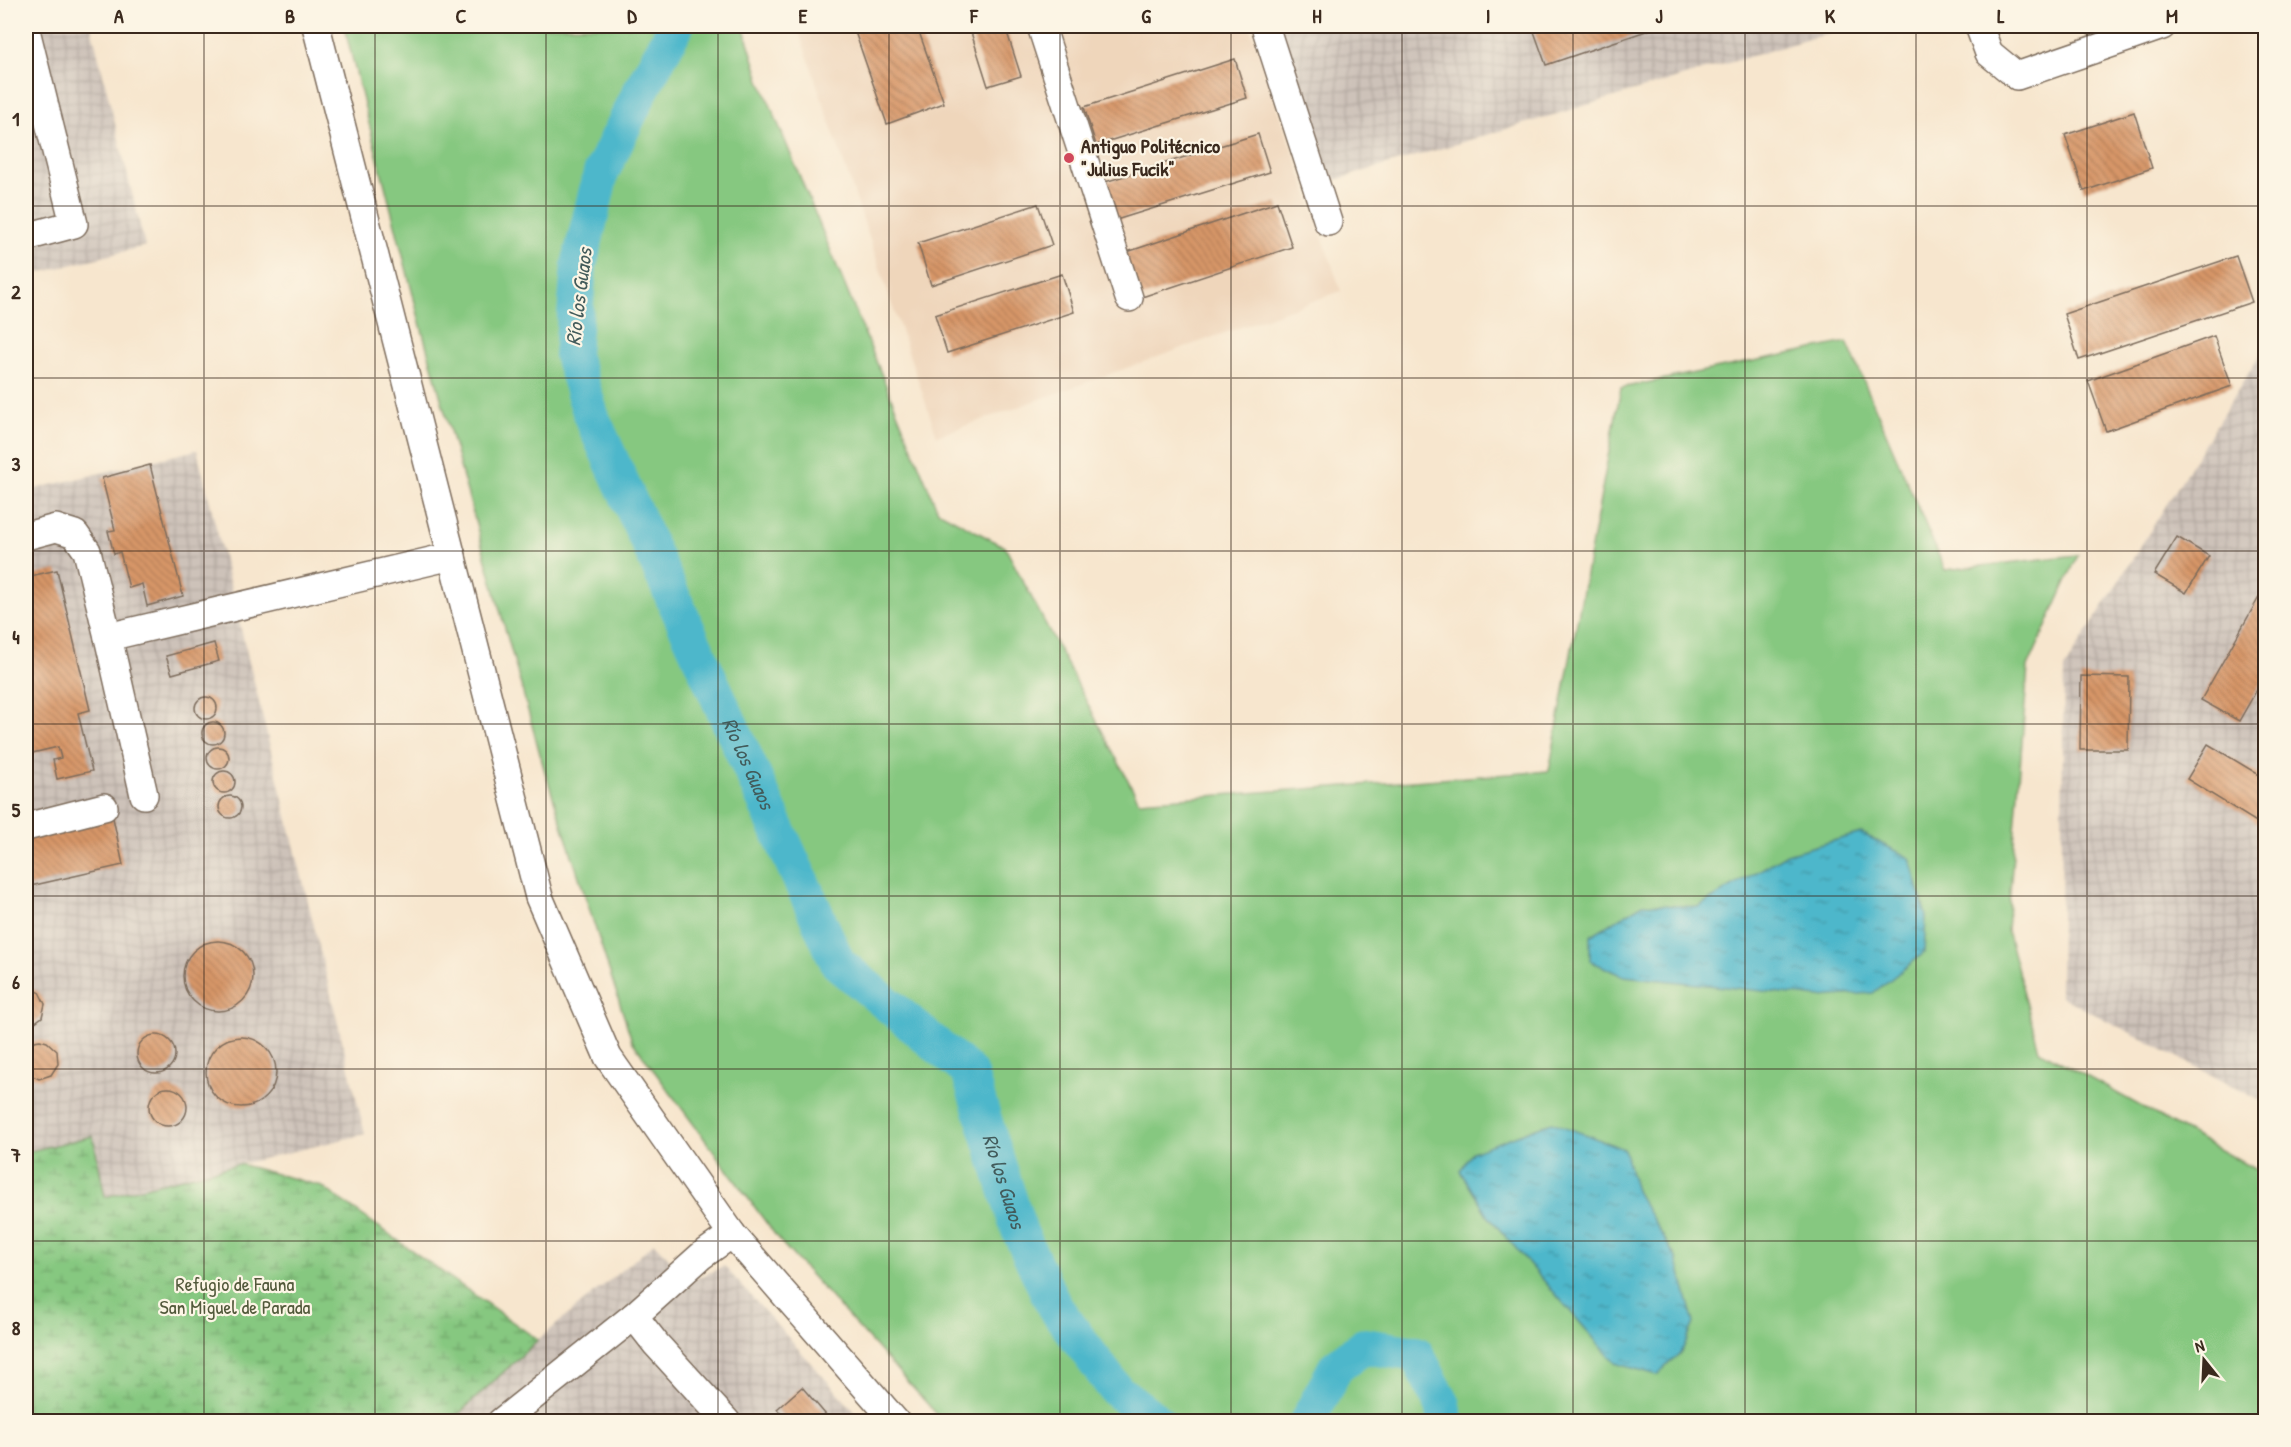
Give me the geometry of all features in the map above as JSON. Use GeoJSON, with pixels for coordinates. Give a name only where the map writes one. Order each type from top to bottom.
{"type":"FeatureCollection","features":[{"type":"Feature","properties":{"kind":"street"},"geometry":{"type":"LineString","coordinates":[[316,26],[539,897],[608,1057],[732,1234],[896,1422]]}},
{"type":"Feature","properties":{"kind":"street"},"geometry":{"type":"LineString","coordinates":[[1041,26],[1129,298]]}},
{"type":"Feature","properties":{"kind":"street"},"geometry":{"type":"LineString","coordinates":[[1265,26],[1328,222]]}},
{"type":"Feature","properties":{"kind":"street"},"geometry":{"type":"LineString","coordinates":[[1979,26],[1989,53],[2017,76],[2163,26]]}},
{"type":"Feature","properties":{"kind":"street"},"geometry":{"type":"LineString","coordinates":[[26,30],[74,224],[26,237]]}},
{"type":"Feature","properties":{"kind":"street"},"geometry":{"type":"LineString","coordinates":[[26,536],[56,528],[75,534],[87,551],[144,795]]}},
{"type":"Feature","properties":{"kind":"street"},"geometry":{"type":"LineString","coordinates":[[108,637],[452,556]]}},
{"type":"Feature","properties":{"kind":"street"},"geometry":{"type":"LineString","coordinates":[[26,827],[104,807]]}},
{"type":"Feature","properties":{"kind":"street"},"geometry":{"type":"LineString","coordinates":[[501,1422],[634,1316],[701,1256],[732,1234]]}},
{"type":"Feature","properties":{"kind":"street"},"geometry":{"type":"LineString","coordinates":[[634,1316],[656,1344],[727,1422]]}},
{"type":"Feature","properties":{"kind":"shaded area"},"geometry":{"type":"Polygon","coordinates":[[[26,26],[91,26],[145,246],[26,276],[26,26]]]}},
{"type":"Feature","properties":{"kind":"shaded area","name":"Antiguo Politécnico \"Julius Fucik\""},"geometry":{"type":"Polygon","coordinates":[[[797,26],[1250,26],[1341,291],[937,436],[797,26]]]}},
{"type":"Feature","properties":{"kind":"shaded area"},"geometry":{"type":"Polygon","coordinates":[[[1270,26],[1852,26],[1322,184],[1270,26]]]}},
{"type":"Feature","properties":{"kind":"shaded area"},"geometry":{"type":"Polygon","coordinates":[[[2265,347],[2265,1103],[2060,996],[2064,669],[2265,347]]]}},
{"type":"Feature","properties":{"kind":"shaded area"},"geometry":{"type":"Polygon","coordinates":[[[197,450],[365,1134],[104,1197],[93,1136],[26,1152],[26,491],[197,450]]]}},
{"type":"Feature","properties":{"kind":"shaded area"},"geometry":{"type":"Polygon","coordinates":[[[654,1243],[691,1281],[724,1266],[863,1421],[451,1422],[538,1340],[654,1243]]]}},
{"type":"Feature","properties":{"kind":"green space"},"geometry":{"type":"Polygon","coordinates":[[[344,26],[743,26],[760,80],[938,511],[1005,547],[1139,801],[1549,771],[1621,388],[1847,342],[1945,570],[2078,555],[2028,667],[2007,930],[2039,1050],[2265,1175],[2265,1421],[943,1421],[779,1240],[632,1041],[545,772],[422,330],[344,26]]]}},
{"type":"Feature","properties":{"kind":"green space","name":"Refugio de Fauna San Miguel de Parada"},"geometry":{"type":"Polygon","coordinates":[[[93,1136],[105,1197],[239,1164],[321,1186],[538,1340],[451,1421],[26,1421],[26,1152],[93,1136]]]}},
{"type":"Feature","properties":{"kind":"water"},"geometry":{"type":"Polygon","coordinates":[[[1861,833],[1910,858],[1926,916],[1924,953],[1873,993],[1819,997],[1624,976],[1590,961],[1590,936],[1643,904],[1698,907],[1787,854],[1861,833]]]}},
{"type":"Feature","properties":{"kind":"water"},"geometry":{"type":"Polygon","coordinates":[[[1552,1122],[1624,1149],[1636,1191],[1676,1258],[1694,1323],[1682,1351],[1657,1375],[1615,1363],[1488,1216],[1460,1171],[1472,1152],[1552,1122]]]}},
{"type":"Feature","properties":{"kind":"building"},"geometry":{"type":"Polygon","coordinates":[[[853,26],[917,26],[944,103],[887,124],[853,26]]]}},
{"type":"Feature","properties":{"kind":"building"},"geometry":{"type":"Polygon","coordinates":[[[969,26],[1005,26],[1021,76],[988,86],[969,26]]]}},
{"type":"Feature","properties":{"kind":"building"},"geometry":{"type":"Polygon","coordinates":[[[1532,26],[1661,26],[1546,65],[1532,26]]]}},
{"type":"Feature","properties":{"kind":"building"},"geometry":{"type":"Polygon","coordinates":[[[1235,59],[1247,98],[1096,145],[1084,107],[1235,59]]]}},
{"type":"Feature","properties":{"kind":"building"},"geometry":{"type":"Polygon","coordinates":[[[2134,112],[2152,168],[2084,191],[2065,135],[2134,112]]]}},
{"type":"Feature","properties":{"kind":"building"},"geometry":{"type":"Polygon","coordinates":[[[1258,134],[1270,172],[1116,220],[1105,182],[1258,134]]]}},
{"type":"Feature","properties":{"kind":"building"},"geometry":{"type":"Polygon","coordinates":[[[26,188],[31,207],[26,208],[26,188]]]}},
{"type":"Feature","properties":{"kind":"building"},"geometry":{"type":"Polygon","coordinates":[[[1277,202],[1292,247],[1139,298],[1124,253],[1277,202]]]}},
{"type":"Feature","properties":{"kind":"building"},"geometry":{"type":"Polygon","coordinates":[[[1038,204],[1052,245],[931,285],[918,243],[1038,204]]]}},
{"type":"Feature","properties":{"kind":"building"},"geometry":{"type":"Polygon","coordinates":[[[2236,256],[2252,302],[2079,360],[2064,314],[2236,256]]]}},
{"type":"Feature","properties":{"kind":"building"},"geometry":{"type":"Polygon","coordinates":[[[1062,274],[1074,312],[947,353],[935,315],[1062,274]]]}},
{"type":"Feature","properties":{"kind":"building"},"geometry":{"type":"Polygon","coordinates":[[[2214,336],[2232,386],[2106,431],[2088,381],[2214,336]]]}},
{"type":"Feature","properties":{"kind":"building"},"geometry":{"type":"Polygon","coordinates":[[[150,465],[183,596],[147,606],[142,584],[129,588],[120,552],[114,554],[108,531],[115,530],[102,478],[150,465]]]}},
{"type":"Feature","properties":{"kind":"building"},"geometry":{"type":"Polygon","coordinates":[[[2177,537],[2209,556],[2186,593],[2154,574],[2177,537]]]}},
{"type":"Feature","properties":{"kind":"building"},"geometry":{"type":"Polygon","coordinates":[[[57,570],[90,710],[78,713],[92,771],[57,779],[53,760],[61,758],[58,747],[28,754],[26,742],[26,577],[57,570]]]}},
{"type":"Feature","properties":{"kind":"building"},"geometry":{"type":"Polygon","coordinates":[[[2266,585],[2266,674],[2239,721],[2201,700],[2266,585]]]}},
{"type":"Feature","properties":{"kind":"building"},"geometry":{"type":"Polygon","coordinates":[[[214,643],[219,661],[172,674],[166,656],[214,643]]]}},
{"type":"Feature","properties":{"kind":"building"},"geometry":{"type":"Polygon","coordinates":[[[2081,676],[2129,677],[2128,750],[2080,750],[2081,676]]]}},
{"type":"Feature","properties":{"kind":"building"},"geometry":{"type":"Polygon","coordinates":[[[206,697],[214,700],[217,708],[214,716],[206,719],[198,716],[195,708],[198,700],[206,697]]]}},
{"type":"Feature","properties":{"kind":"building"},"geometry":{"type":"Polygon","coordinates":[[[213,722],[221,725],[224,733],[221,741],[213,744],[205,741],[202,733],[205,725],[213,722]]]}},
{"type":"Feature","properties":{"kind":"building"},"geometry":{"type":"Polygon","coordinates":[[[2208,744],[2266,779],[2266,812],[2258,823],[2187,779],[2208,744]]]}},
{"type":"Feature","properties":{"kind":"building"},"geometry":{"type":"Polygon","coordinates":[[[218,747],[226,750],[229,758],[226,766],[218,769],[210,766],[207,758],[210,750],[218,747]]]}},
{"type":"Feature","properties":{"kind":"building"},"geometry":{"type":"Polygon","coordinates":[[[224,771],[232,774],[235,782],[232,790],[224,793],[216,790],[213,782],[216,774],[224,771]]]}},
{"type":"Feature","properties":{"kind":"building"},"geometry":{"type":"Polygon","coordinates":[[[230,796],[238,799],[241,807],[238,815],[230,818],[222,815],[219,807],[222,799],[230,796]]]}},
{"type":"Feature","properties":{"kind":"building"},"geometry":{"type":"Polygon","coordinates":[[[112,813],[123,865],[26,887],[26,833],[112,813]]]}},
{"type":"Feature","properties":{"kind":"building"},"geometry":{"type":"Polygon","coordinates":[[[218,941],[231,944],[243,951],[250,963],[253,976],[250,989],[243,1001],[231,1008],[218,1011],[205,1008],[193,1001],[186,989],[183,976],[186,963],[193,951],[205,944],[218,941]]]}},
{"type":"Feature","properties":{"kind":"building"},"geometry":{"type":"Polygon","coordinates":[[[26,987],[39,992],[45,1004],[42,1017],[26,1026],[26,987]]]}},
{"type":"Feature","properties":{"kind":"building"},"geometry":{"type":"Polygon","coordinates":[[[156,1035],[170,1040],[175,1054],[170,1068],[156,1073],[142,1068],[137,1054],[142,1040],[156,1035]]]}},
{"type":"Feature","properties":{"kind":"building"},"geometry":{"type":"Polygon","coordinates":[[[241,1037],[254,1040],[266,1047],[273,1059],[276,1072],[273,1085],[266,1097],[254,1104],[241,1107],[228,1104],[216,1097],[209,1085],[206,1072],[209,1059],[216,1047],[228,1040],[241,1037]]]}},
{"type":"Feature","properties":{"kind":"building"},"geometry":{"type":"Polygon","coordinates":[[[40,1040],[47,1042],[57,1051],[58,1064],[51,1075],[39,1079],[26,1073],[26,1046],[40,1040]]]}},
{"type":"Feature","properties":{"kind":"building"},"geometry":{"type":"Polygon","coordinates":[[[168,1088],[182,1093],[187,1107],[182,1121],[168,1126],[154,1121],[149,1107],[154,1093],[168,1088]]]}},
{"type":"Feature","properties":{"kind":"building"},"geometry":{"type":"Polygon","coordinates":[[[802,1387],[832,1422],[788,1422],[777,1409],[802,1387]]]}},
{"type":"Feature","properties":{"kind":"waterway","name":"Río los Guaos"},"geometry":{"type":"LineString","coordinates":[[676,26],[641,90],[601,173],[579,265],[572,355],[592,418],[838,963],[969,1072],[1019,1230],[1054,1306],[1117,1391],[1158,1422]]}},
{"type":"Feature","properties":{"kind":"waterway","name":"Río los Guaos"},"geometry":{"type":"LineString","coordinates":[[1307,1422],[1336,1367],[1364,1346],[1416,1354],[1443,1405],[1446,1422]]}},
{"type":"Feature","properties":{"kind":"place","name":"Antiguo Politécnico \"Julius Fucik\""},"geometry":{"type":"Point","coordinates":[1069,158]}}]}
